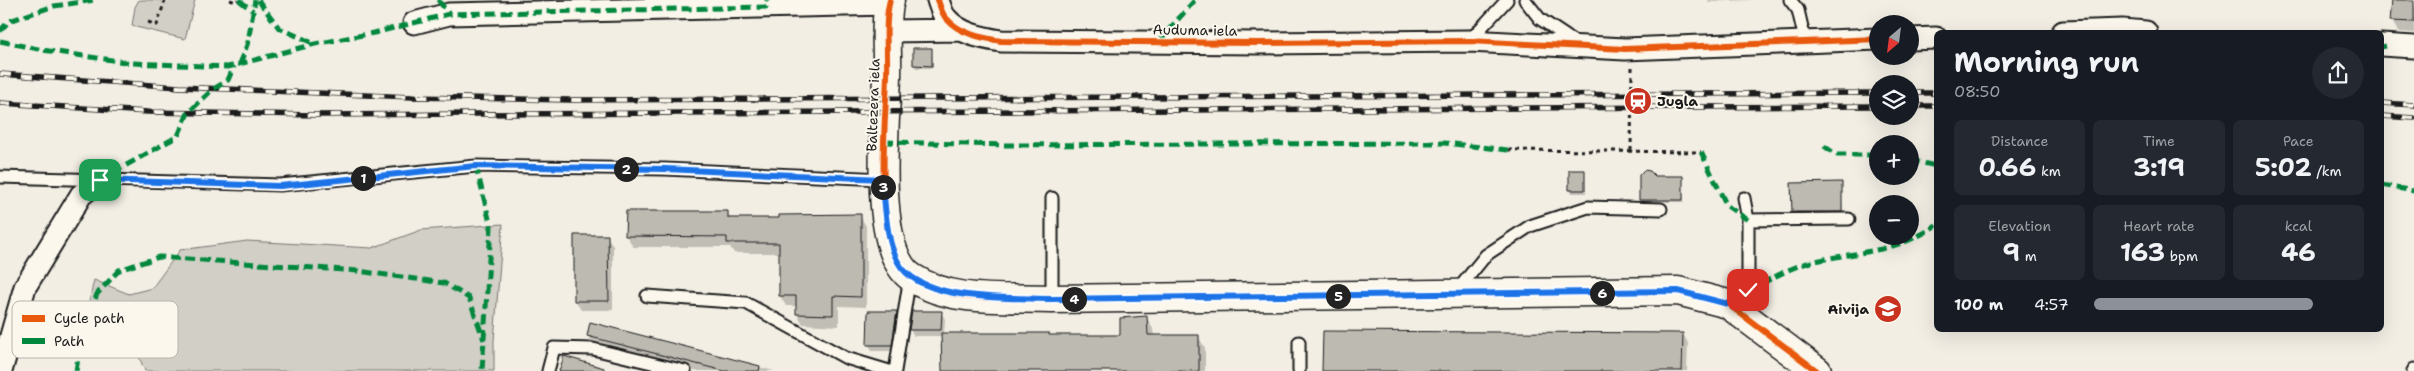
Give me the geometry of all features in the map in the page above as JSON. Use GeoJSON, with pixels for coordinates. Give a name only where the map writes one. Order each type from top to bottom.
{"type":"FeatureCollection","features":[{"type":"Feature","properties":{"kind":"street","name":"Auduma iela"},"geometry":{"type":"LineString","coordinates":[[938,0],[946,18],[961,30],[979,38],[1001,41],[1258,43],[1469,41],[1625,49],[1805,40]]}},
{"type":"Feature","properties":{"kind":"street"},"geometry":{"type":"LineString","coordinates":[[414,23],[443,7],[889,2]]}},
{"type":"Feature","properties":{"kind":"street","name":"Baltezera iela"},"geometry":{"type":"LineString","coordinates":[[889,2],[882,179],[890,240],[898,262],[910,276]]}},
{"type":"Feature","properties":{"kind":"street"},"geometry":{"type":"LineString","coordinates":[[888,31],[961,30]]}},
{"type":"Feature","properties":{"kind":"street"},"geometry":{"type":"LineString","coordinates":[[1919,39],[1934,38]]}},
{"type":"Feature","properties":{"kind":"street"},"geometry":{"type":"LineString","coordinates":[[1805,40],[1869,39]]}},
{"type":"Feature","properties":{"kind":"street"},"geometry":{"type":"LineString","coordinates":[[2384,45],[2414,47]]}},
{"type":"Feature","properties":{"kind":"street"},"geometry":{"type":"LineString","coordinates":[[21,301],[25,287],[81,195],[100,180]]}},
{"type":"Feature","properties":{"kind":"street"},"geometry":{"type":"LineString","coordinates":[[910,276],[934,288],[959,295],[1052,299],[1678,291],[1728,304],[1817,371]]}},
{"type":"Feature","properties":{"kind":"street"},"geometry":{"type":"LineString","coordinates":[[2,368],[12,333]]}},
{"type":"Feature","properties":{"kind":"lane"},"geometry":{"type":"LineString","coordinates":[[1469,41],[1507,0]]}},
{"type":"Feature","properties":{"kind":"lane"},"geometry":{"type":"LineString","coordinates":[[1525,0],[1540,18],[1581,47]]}},
{"type":"Feature","properties":{"kind":"lane"},"geometry":{"type":"LineString","coordinates":[[1790,0],[1798,10],[1805,40]]}},
{"type":"Feature","properties":{"kind":"lane"},"geometry":{"type":"LineString","coordinates":[[0,176],[280,186],[476,166],[665,169],[882,179]]}},
{"type":"Feature","properties":{"kind":"lane"},"geometry":{"type":"LineString","coordinates":[[1052,198],[1052,299]]}},
{"type":"Feature","properties":{"kind":"lane"},"geometry":{"type":"LineString","coordinates":[[1728,304],[1748,290],[1748,220],[1744,198]]}},
{"type":"Feature","properties":{"kind":"lane"},"geometry":{"type":"LineString","coordinates":[[1454,295],[1486,255],[1530,226],[1588,207],[1661,209]]}},
{"type":"Feature","properties":{"kind":"lane"},"geometry":{"type":"LineString","coordinates":[[1748,220],[1849,219]]}},
{"type":"Feature","properties":{"kind":"lane"},"geometry":{"type":"LineString","coordinates":[[895,371],[910,276]]}},
{"type":"Feature","properties":{"kind":"lane"},"geometry":{"type":"LineString","coordinates":[[647,296],[746,303],[846,358],[889,371]]}},
{"type":"Feature","properties":{"kind":"lane"},"geometry":{"type":"LineString","coordinates":[[1299,342],[1299,371]]}},
{"type":"Feature","properties":{"kind":"lane"},"geometry":{"type":"LineString","coordinates":[[548,371],[554,348],[593,349],[686,371]]}},
{"type":"Feature","properties":{"kind":"path"},"geometry":{"type":"LineString","coordinates":[[148,22],[157,25],[165,0]]}},
{"type":"Feature","properties":{"kind":"path"},"geometry":{"type":"LineString","coordinates":[[230,0],[232,2],[238,0]]}},
{"type":"Feature","properties":{"kind":"path"},"geometry":{"type":"LineString","coordinates":[[1631,151],[1632,73]]}},
{"type":"Feature","properties":{"kind":"path"},"geometry":{"type":"LineString","coordinates":[[1508,150],[1701,152]]}},
{"type":"Feature","properties":{"kind":"shaded area"},"geometry":{"type":"Polygon","coordinates":[[[139,0],[195,0],[185,39],[132,26],[135,7],[139,0]]]}},
{"type":"Feature","properties":{"kind":"shaded area"},"geometry":{"type":"Polygon","coordinates":[[[503,224],[494,341],[494,371],[145,371],[140,358],[178,358],[178,301],[89,301],[94,280],[129,294],[152,288],[180,250],[247,241],[372,248],[421,230],[503,224]]]}},
{"type":"Feature","properties":{"kind":"building"},"geometry":{"type":"Polygon","coordinates":[[[2392,0],[2414,0],[2414,22],[2390,21],[2392,0]]]}},
{"type":"Feature","properties":{"kind":"building"},"geometry":{"type":"Polygon","coordinates":[[[913,48],[932,48],[932,66],[913,65],[913,48]]]}},
{"type":"Feature","properties":{"kind":"building"},"geometry":{"type":"Polygon","coordinates":[[[1569,170],[1585,170],[1585,190],[1569,190],[1569,170]]]}},
{"type":"Feature","properties":{"kind":"building"},"geometry":{"type":"Polygon","coordinates":[[[1644,170],[1650,171],[1655,176],[1683,176],[1683,200],[1639,200],[1639,175],[1644,170]]]}},
{"type":"Feature","properties":{"kind":"building"},"geometry":{"type":"Polygon","coordinates":[[[1842,182],[1842,212],[1792,212],[1791,183],[1842,182]]]}},
{"type":"Feature","properties":{"kind":"building"},"geometry":{"type":"Polygon","coordinates":[[[626,211],[728,211],[728,218],[779,218],[779,215],[861,214],[861,297],[833,296],[833,315],[796,314],[796,296],[779,296],[779,243],[727,243],[727,237],[625,236],[626,211]]]}},
{"type":"Feature","properties":{"kind":"building"},"geometry":{"type":"Polygon","coordinates":[[[574,235],[608,235],[609,301],[574,301],[574,235]]]}},
{"type":"Feature","properties":{"kind":"building"},"geometry":{"type":"Polygon","coordinates":[[[868,311],[897,311],[892,345],[867,345],[868,311]]]}},
{"type":"Feature","properties":{"kind":"building"},"geometry":{"type":"Polygon","coordinates":[[[912,311],[942,311],[941,330],[909,330],[912,311]]]}},
{"type":"Feature","properties":{"kind":"building"},"geometry":{"type":"Polygon","coordinates":[[[1147,316],[1148,335],[1199,335],[1199,371],[942,371],[941,333],[1120,335],[1120,318],[1147,316]]]}},
{"type":"Feature","properties":{"kind":"building"},"geometry":{"type":"Polygon","coordinates":[[[590,322],[760,366],[759,371],[724,371],[587,336],[590,322]]]}},
{"type":"Feature","properties":{"kind":"building"},"geometry":{"type":"Polygon","coordinates":[[[1323,331],[1683,333],[1682,371],[1322,371],[1323,331]]]}},
{"type":"Feature","properties":{"kind":"building"},"geometry":{"type":"Polygon","coordinates":[[[564,356],[604,368],[604,371],[559,371],[564,356]]]}},
{"type":"Feature","properties":{"kind":"railway"},"geometry":{"type":"LineString","coordinates":[[0,74],[179,87],[412,97],[571,100],[1869,93]]}},
{"type":"Feature","properties":{"kind":"railway"},"geometry":{"type":"LineString","coordinates":[[1919,93],[1934,93]]}},
{"type":"Feature","properties":{"kind":"railway"},"geometry":{"type":"LineString","coordinates":[[0,103],[148,112],[315,115],[1869,106]]}},
{"type":"Feature","properties":{"kind":"railway"},"geometry":{"type":"LineString","coordinates":[[2384,103],[2414,105]]}},
{"type":"Feature","properties":{"kind":"railway"},"geometry":{"type":"LineString","coordinates":[[1919,106],[1934,106]]}},
{"type":"Feature","properties":{"kind":"railway"},"geometry":{"type":"LineString","coordinates":[[2384,116],[2414,118]]}},
{"type":"Feature","properties":{"kind":"marked path"},"geometry":{"type":"LineString","coordinates":[[0,31],[9,21],[54,6],[95,0]]}},
{"type":"Feature","properties":{"kind":"marked path"},"geometry":{"type":"LineString","coordinates":[[239,0],[253,11]]}},
{"type":"Feature","properties":{"kind":"marked path"},"geometry":{"type":"LineString","coordinates":[[240,64],[248,42],[255,0]]}},
{"type":"Feature","properties":{"kind":"marked path"},"geometry":{"type":"LineString","coordinates":[[258,0],[279,28],[315,44]]}},
{"type":"Feature","properties":{"kind":"marked path"},"geometry":{"type":"LineString","coordinates":[[438,0],[449,14]]}},
{"type":"Feature","properties":{"kind":"marked path"},"geometry":{"type":"LineString","coordinates":[[0,41],[43,50],[132,63],[228,67],[315,44],[374,33],[449,14],[766,7],[767,0]]}},
{"type":"Feature","properties":{"kind":"marked path"},"geometry":{"type":"LineString","coordinates":[[1158,42],[1195,0]]}},
{"type":"Feature","properties":{"kind":"marked path"},"geometry":{"type":"LineString","coordinates":[[100,180],[178,136],[188,113],[212,90],[228,80],[234,66]]}},
{"type":"Feature","properties":{"kind":"marked path"},"geometry":{"type":"LineString","coordinates":[[884,142],[1006,145],[1444,143],[1508,150]]}},
{"type":"Feature","properties":{"kind":"marked path"},"geometry":{"type":"LineString","coordinates":[[1824,146],[1837,155],[1869,155]]}},
{"type":"Feature","properties":{"kind":"marked path"},"geometry":{"type":"LineString","coordinates":[[1701,152],[1727,206],[1748,220]]}},
{"type":"Feature","properties":{"kind":"marked path"},"geometry":{"type":"LineString","coordinates":[[1919,162],[1934,166]]}},
{"type":"Feature","properties":{"kind":"marked path"},"geometry":{"type":"LineString","coordinates":[[476,166],[491,227],[482,371]]}},
{"type":"Feature","properties":{"kind":"marked path"},"geometry":{"type":"LineString","coordinates":[[2384,186],[2414,191]]}},
{"type":"Feature","properties":{"kind":"marked path"},"geometry":{"type":"LineString","coordinates":[[1748,290],[1804,264],[1888,247],[1905,242],[1934,226]]}},
{"type":"Feature","properties":{"kind":"marked path"},"geometry":{"type":"LineString","coordinates":[[94,301],[97,294],[119,270],[159,257],[358,271],[444,283],[469,298],[484,340]]}},
{"type":"Feature","properties":{"kind":"marked path"},"geometry":{"type":"LineString","coordinates":[[76,371],[78,358]]}},
{"type":"Feature","properties":{"kind":"cycle path"},"geometry":{"type":"LineString","coordinates":[[890,0],[887,28],[884,152],[886,213],[890,240],[898,262],[911,277],[927,286],[943,292],[979,297],[1052,299],[1678,291],[1728,304],[1817,371]]}},
{"type":"Feature","properties":{"kind":"cycle path"},"geometry":{"type":"LineString","coordinates":[[938,0],[945,16],[964,32],[1001,41],[1259,43],[1469,41],[1625,49],[1869,39]]}},
{"type":"Feature","properties":{"kind":"place","name":"Jugla"},"geometry":{"type":"Point","coordinates":[1638,101]}},
{"type":"Feature","properties":{"kind":"place","name":"Aivija"},"geometry":{"type":"Point","coordinates":[1888,309]}},
{"type":"Feature","properties":{"kind":"route"},"geometry":{"type":"LineString","coordinates":[[100,180],[280,186],[476,166],[665,169],[882,179],[890,240],[898,262],[910,276],[934,288],[959,295],[1052,299],[1678,291],[1728,304],[1748,290]]}}]}
